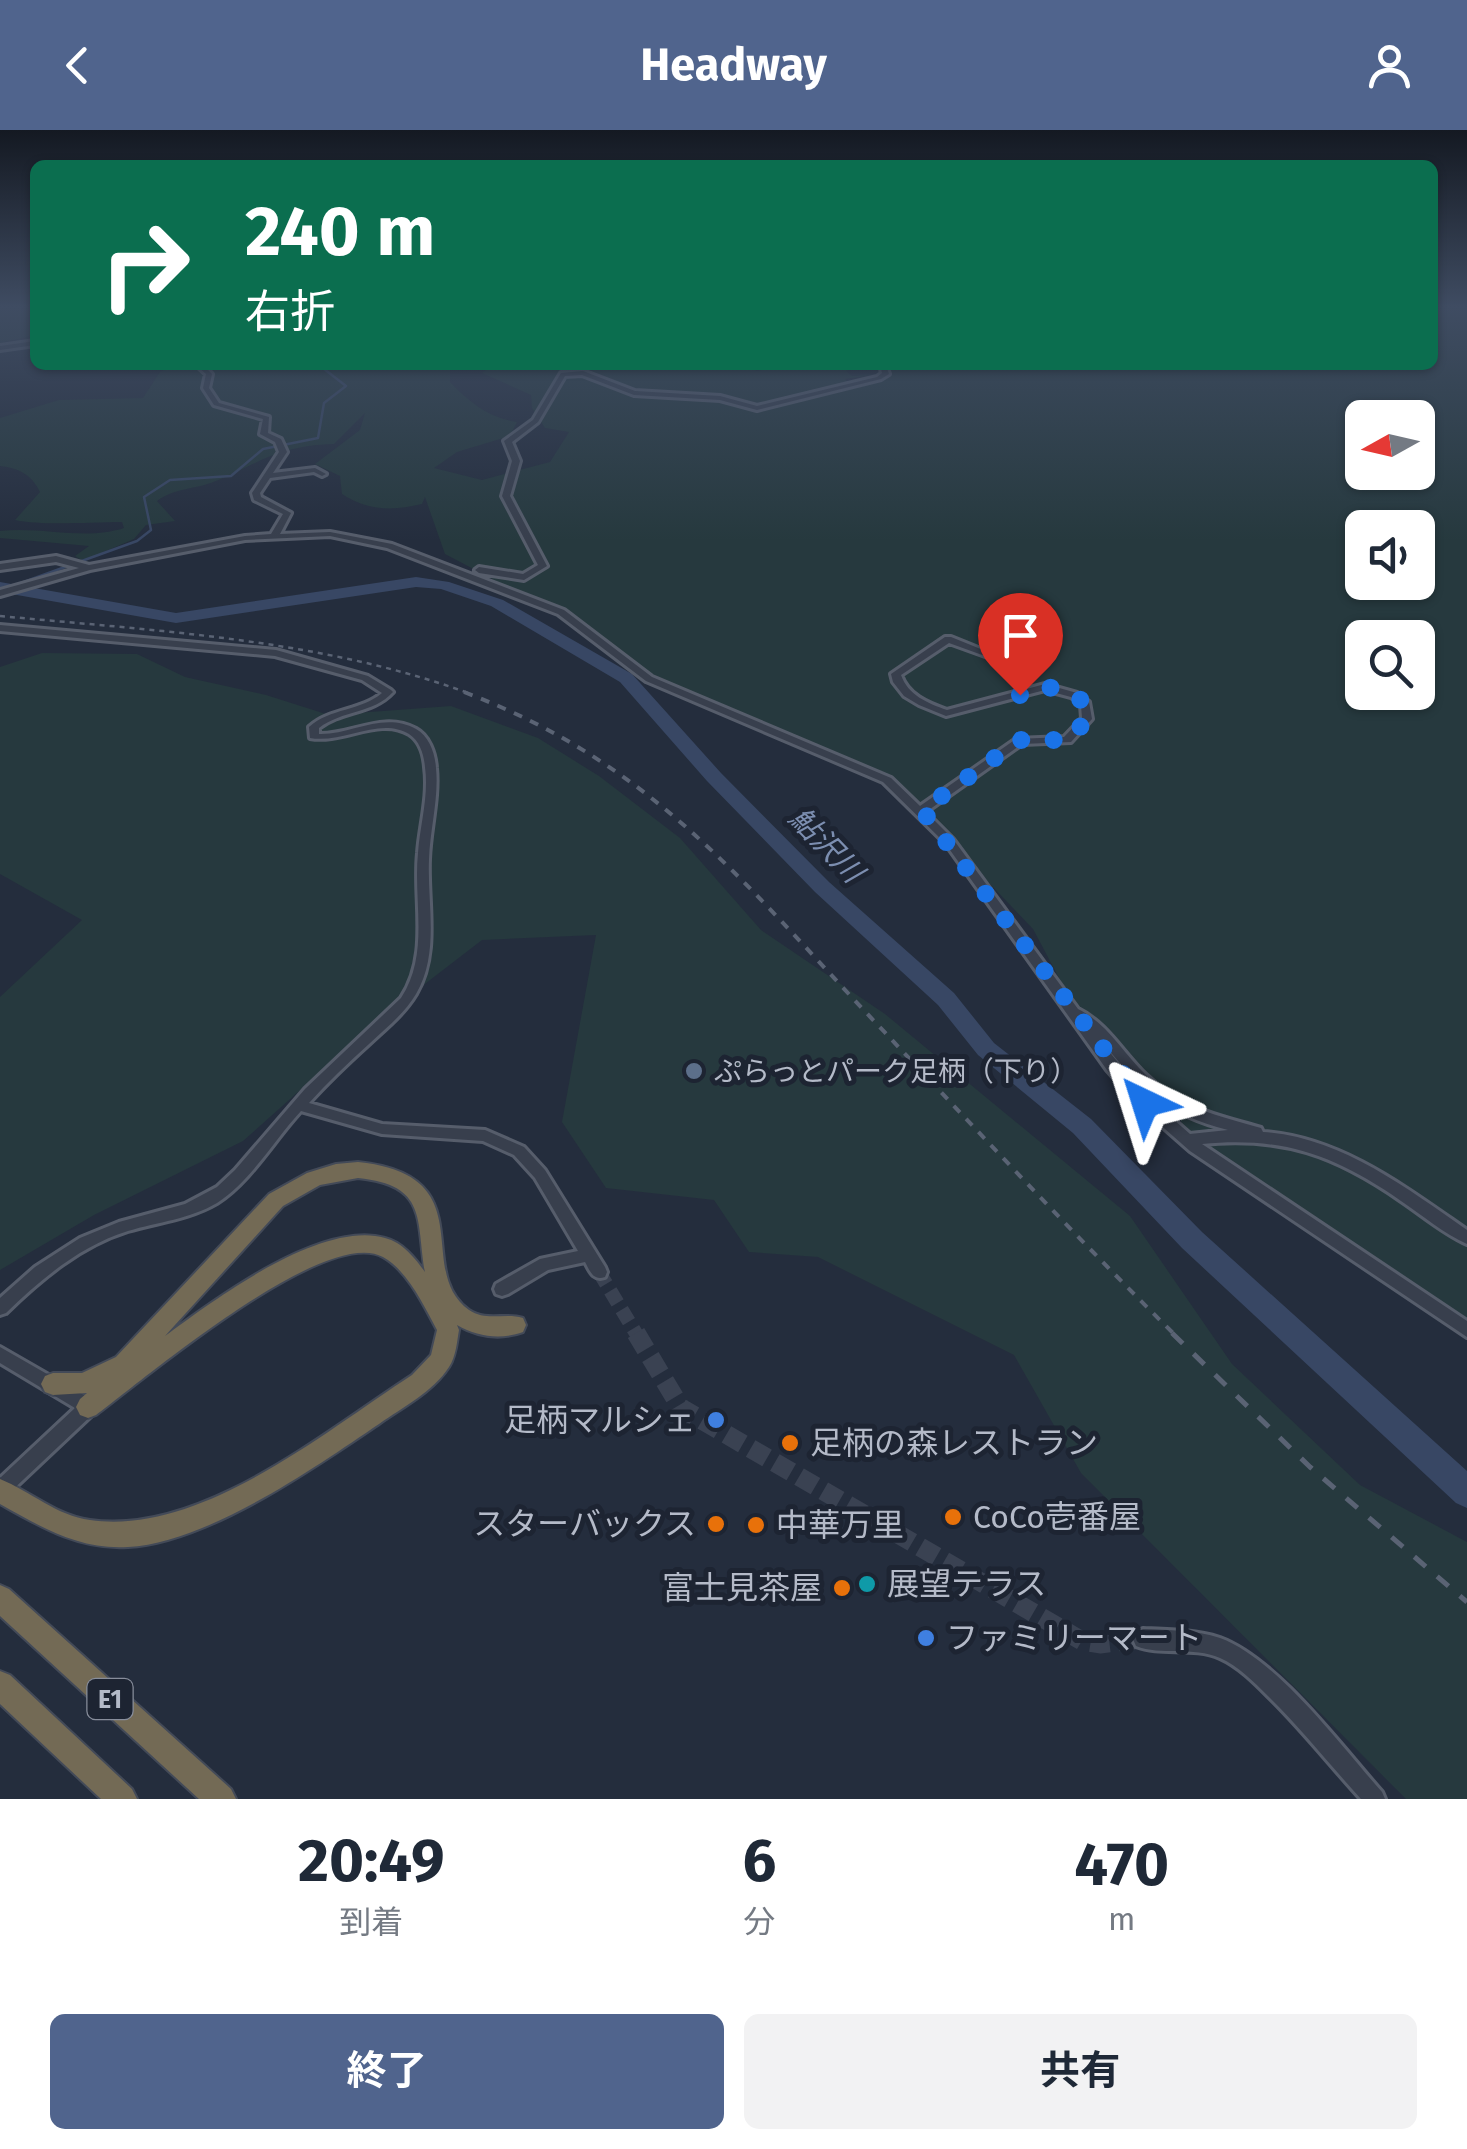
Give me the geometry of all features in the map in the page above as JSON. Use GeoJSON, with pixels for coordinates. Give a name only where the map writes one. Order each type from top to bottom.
{"type":"FeatureCollection","features":[{"type":"Feature","properties":{"kind":"highway"},"geometry":{"type":"LineString","coordinates":[[53,1384],[84,1384],[124,1364],[276,1200],[304,1181],[334,1171],[366,1170],[407,1184],[430,1218],[438,1280],[457,1315],[483,1329],[515,1325]]}},
{"type":"Feature","properties":{"kind":"highway"},"geometry":{"type":"LineString","coordinates":[[0,1491],[71,1528],[94,1534],[133,1534],[188,1522],[226,1504],[420,1383],[441,1360],[448,1330],[392,1251],[361,1241],[334,1244],[253,1288],[88,1406]]}},
{"type":"Feature","properties":{"kind":"highway","name":"E1"},"geometry":{"type":"LineString","coordinates":[[0,1598],[221,1799]]}},
{"type":"Feature","properties":{"kind":"highway","name":"E1"},"geometry":{"type":"LineString","coordinates":[[0,1685],[122,1799]]}},
{"type":"Feature","properties":{"kind":"street"},"geometry":{"type":"LineString","coordinates":[[207,385],[216,404],[267,418],[264,434],[278,441],[283,452],[268,469],[269,476]]}},
{"type":"Feature","properties":{"kind":"street"},"geometry":{"type":"LineString","coordinates":[[5,592],[89,568],[276,535],[330,534],[365,540],[497,576],[524,577],[538,572],[544,561],[506,496],[516,461],[508,440],[536,421],[557,385]]}},
{"type":"Feature","properties":{"kind":"street"},"geometry":{"type":"LineString","coordinates":[[615,385],[634,392],[720,398],[757,408],[851,385]]}},
{"type":"Feature","properties":{"kind":"street"},"geometry":{"type":"LineString","coordinates":[[276,535],[287,513],[257,498],[256,493],[269,476],[315,470],[322,474]]}},
{"type":"Feature","properties":{"kind":"street"},"geometry":{"type":"LineString","coordinates":[[365,540],[561,612],[649,679],[886,780],[922,810],[978,878],[1124,1079],[1186,1140],[1467,1330]]}},
{"type":"Feature","properties":{"kind":"street"},"geometry":{"type":"LineString","coordinates":[[0,567],[56,559],[89,568]]}},
{"type":"Feature","properties":{"kind":"street"},"geometry":{"type":"LineString","coordinates":[[0,628],[276,653],[315,662],[365,678],[388,692],[381,702],[322,719],[314,727],[314,736],[329,740],[372,726],[398,724],[419,735],[430,751],[422,964],[400,1010],[300,1106],[238,1177],[212,1198],[180,1213],[120,1228],[62,1254],[0,1308]]}},
{"type":"Feature","properties":{"kind":"street"},"geometry":{"type":"LineString","coordinates":[[922,810],[1020,740],[1067,740],[1087,720],[1086,704],[1056,688],[1045,686],[946,713],[904,692],[896,682],[896,674],[948,639],[988,654]]}},
{"type":"Feature","properties":{"kind":"street"},"geometry":{"type":"LineString","coordinates":[[1072,1012],[1090,1020],[1144,1082],[1172,1105],[1202,1120],[1302,1143],[1358,1163],[1467,1238]]}},
{"type":"Feature","properties":{"kind":"street"},"geometry":{"type":"LineString","coordinates":[[300,1106],[382,1129],[485,1136],[519,1152],[540,1174],[598,1272]]}},
{"type":"Feature","properties":{"kind":"street"},"geometry":{"type":"LineString","coordinates":[[1186,1140],[1214,1136],[1276,1139]]}},
{"type":"Feature","properties":{"kind":"street"},"geometry":{"type":"LineString","coordinates":[[502,1289],[545,1264],[588,1255]]}},
{"type":"Feature","properties":{"kind":"street"},"geometry":{"type":"LineString","coordinates":[[0,1354],[88,1406],[0,1491]]}},
{"type":"Feature","properties":{"kind":"street"},"geometry":{"type":"LineString","coordinates":[[1143,1639],[1201,1642],[1229,1652],[1268,1686],[1375,1799]]}},
{"type":"Feature","properties":{"kind":"green space"},"geometry":{"type":"Polygon","coordinates":[[[152,385],[453,385],[489,413],[517,422],[510,436],[457,452],[434,468],[482,480],[550,462],[569,432],[545,428],[532,408],[531,395],[508,385],[1467,385],[1467,1337],[1186,1140],[1176,1103],[1112,1064],[1075,1008],[1033,929],[949,841],[918,800],[842,761],[638,672],[570,620],[445,554],[425,497],[422,504],[391,508],[361,504],[342,494],[340,476],[315,464],[360,430],[365,413],[334,444],[284,451],[216,481],[164,496],[157,501],[175,521],[146,525],[134,539],[83,561],[75,556],[89,546],[0,538],[0,531],[94,533],[124,528],[122,522],[15,520],[40,492],[24,473],[0,466],[0,418],[59,400],[143,398],[152,385]]]}},
{"type":"Feature","properties":{"kind":"green space"},"geometry":{"type":"Polygon","coordinates":[[[42,653],[137,654],[185,677],[266,695],[329,715],[451,706],[538,738],[599,776],[680,838],[761,930],[885,1014],[1130,1216],[1232,1364],[1360,1485],[1467,1542],[1467,1799],[1406,1799],[1081,1473],[1014,1355],[818,1257],[749,1252],[714,1200],[606,1188],[562,1122],[596,935],[482,940],[382,1017],[243,1141],[94,1215],[0,1270],[0,997],[82,920],[0,874],[0,667],[42,653]]]}},
{"type":"Feature","properties":{"kind":"waterway"},"geometry":{"type":"LineString","coordinates":[[7,588],[137,541],[151,530],[144,497],[170,480],[231,476],[263,449],[318,438],[324,403],[345,385]]}},
{"type":"Feature","properties":{"kind":"waterway","name":"鮎沢川"},"geometry":{"type":"LineString","coordinates":[[0,587],[176,618],[416,582],[443,585],[497,603],[626,678],[714,777],[822,887],[946,999],[986,1049],[1082,1126],[1192,1240],[1467,1492]]}},
{"type":"Feature","properties":{"kind":"tunnel"},"geometry":{"type":"LineString","coordinates":[[599,1272],[637,1335]]}},
{"type":"Feature","properties":{"kind":"tunnel"},"geometry":{"type":"LineString","coordinates":[[636,1333],[681,1408],[1082,1641],[1100,1644],[1143,1639]]}},
{"type":"Feature","properties":{"kind":"railway"},"geometry":{"type":"LineString","coordinates":[[0,616],[298,649],[414,675],[471,694]]}},
{"type":"Feature","properties":{"kind":"railway"},"geometry":{"type":"LineString","coordinates":[[464,692],[530,721],[589,754],[642,790],[690,831],[736,874],[1175,1335]]}},
{"type":"Feature","properties":{"kind":"railway"},"geometry":{"type":"LineString","coordinates":[[1172,1333],[1310,1467],[1467,1602]]}},
{"type":"Feature","properties":{"kind":"place","name":"ぷらっとパーク足柄（下り）"},"geometry":{"type":"Point","coordinates":[694,1071]}},
{"type":"Feature","properties":{"kind":"place","name":"足柄マルシェ"},"geometry":{"type":"Point","coordinates":[716,1420]}},
{"type":"Feature","properties":{"kind":"place","name":"足柄の森レストラン"},"geometry":{"type":"Point","coordinates":[790,1443]}},
{"type":"Feature","properties":{"kind":"place","name":"CoCo壱番屋"},"geometry":{"type":"Point","coordinates":[953,1517]}},
{"type":"Feature","properties":{"kind":"place","name":"スターバックス"},"geometry":{"type":"Point","coordinates":[716,1524]}},
{"type":"Feature","properties":{"kind":"place","name":"中華万里"},"geometry":{"type":"Point","coordinates":[756,1525]}},
{"type":"Feature","properties":{"kind":"place","name":"展望テラス"},"geometry":{"type":"Point","coordinates":[867,1584]}},
{"type":"Feature","properties":{"kind":"place","name":"富士見茶屋"},"geometry":{"type":"Point","coordinates":[842,1588]}},
{"type":"Feature","properties":{"kind":"place","name":"ファミリーマート"},"geometry":{"type":"Point","coordinates":[926,1638]}},
{"type":"Feature","properties":{"kind":"route"},"geometry":{"type":"LineString","coordinates":[[1020,695],[1045,686],[1056,688],[1086,704],[1087,720],[1067,740],[1020,740],[986,768],[922,810],[978,878],[1112,1066],[1145,1103]]}}]}
